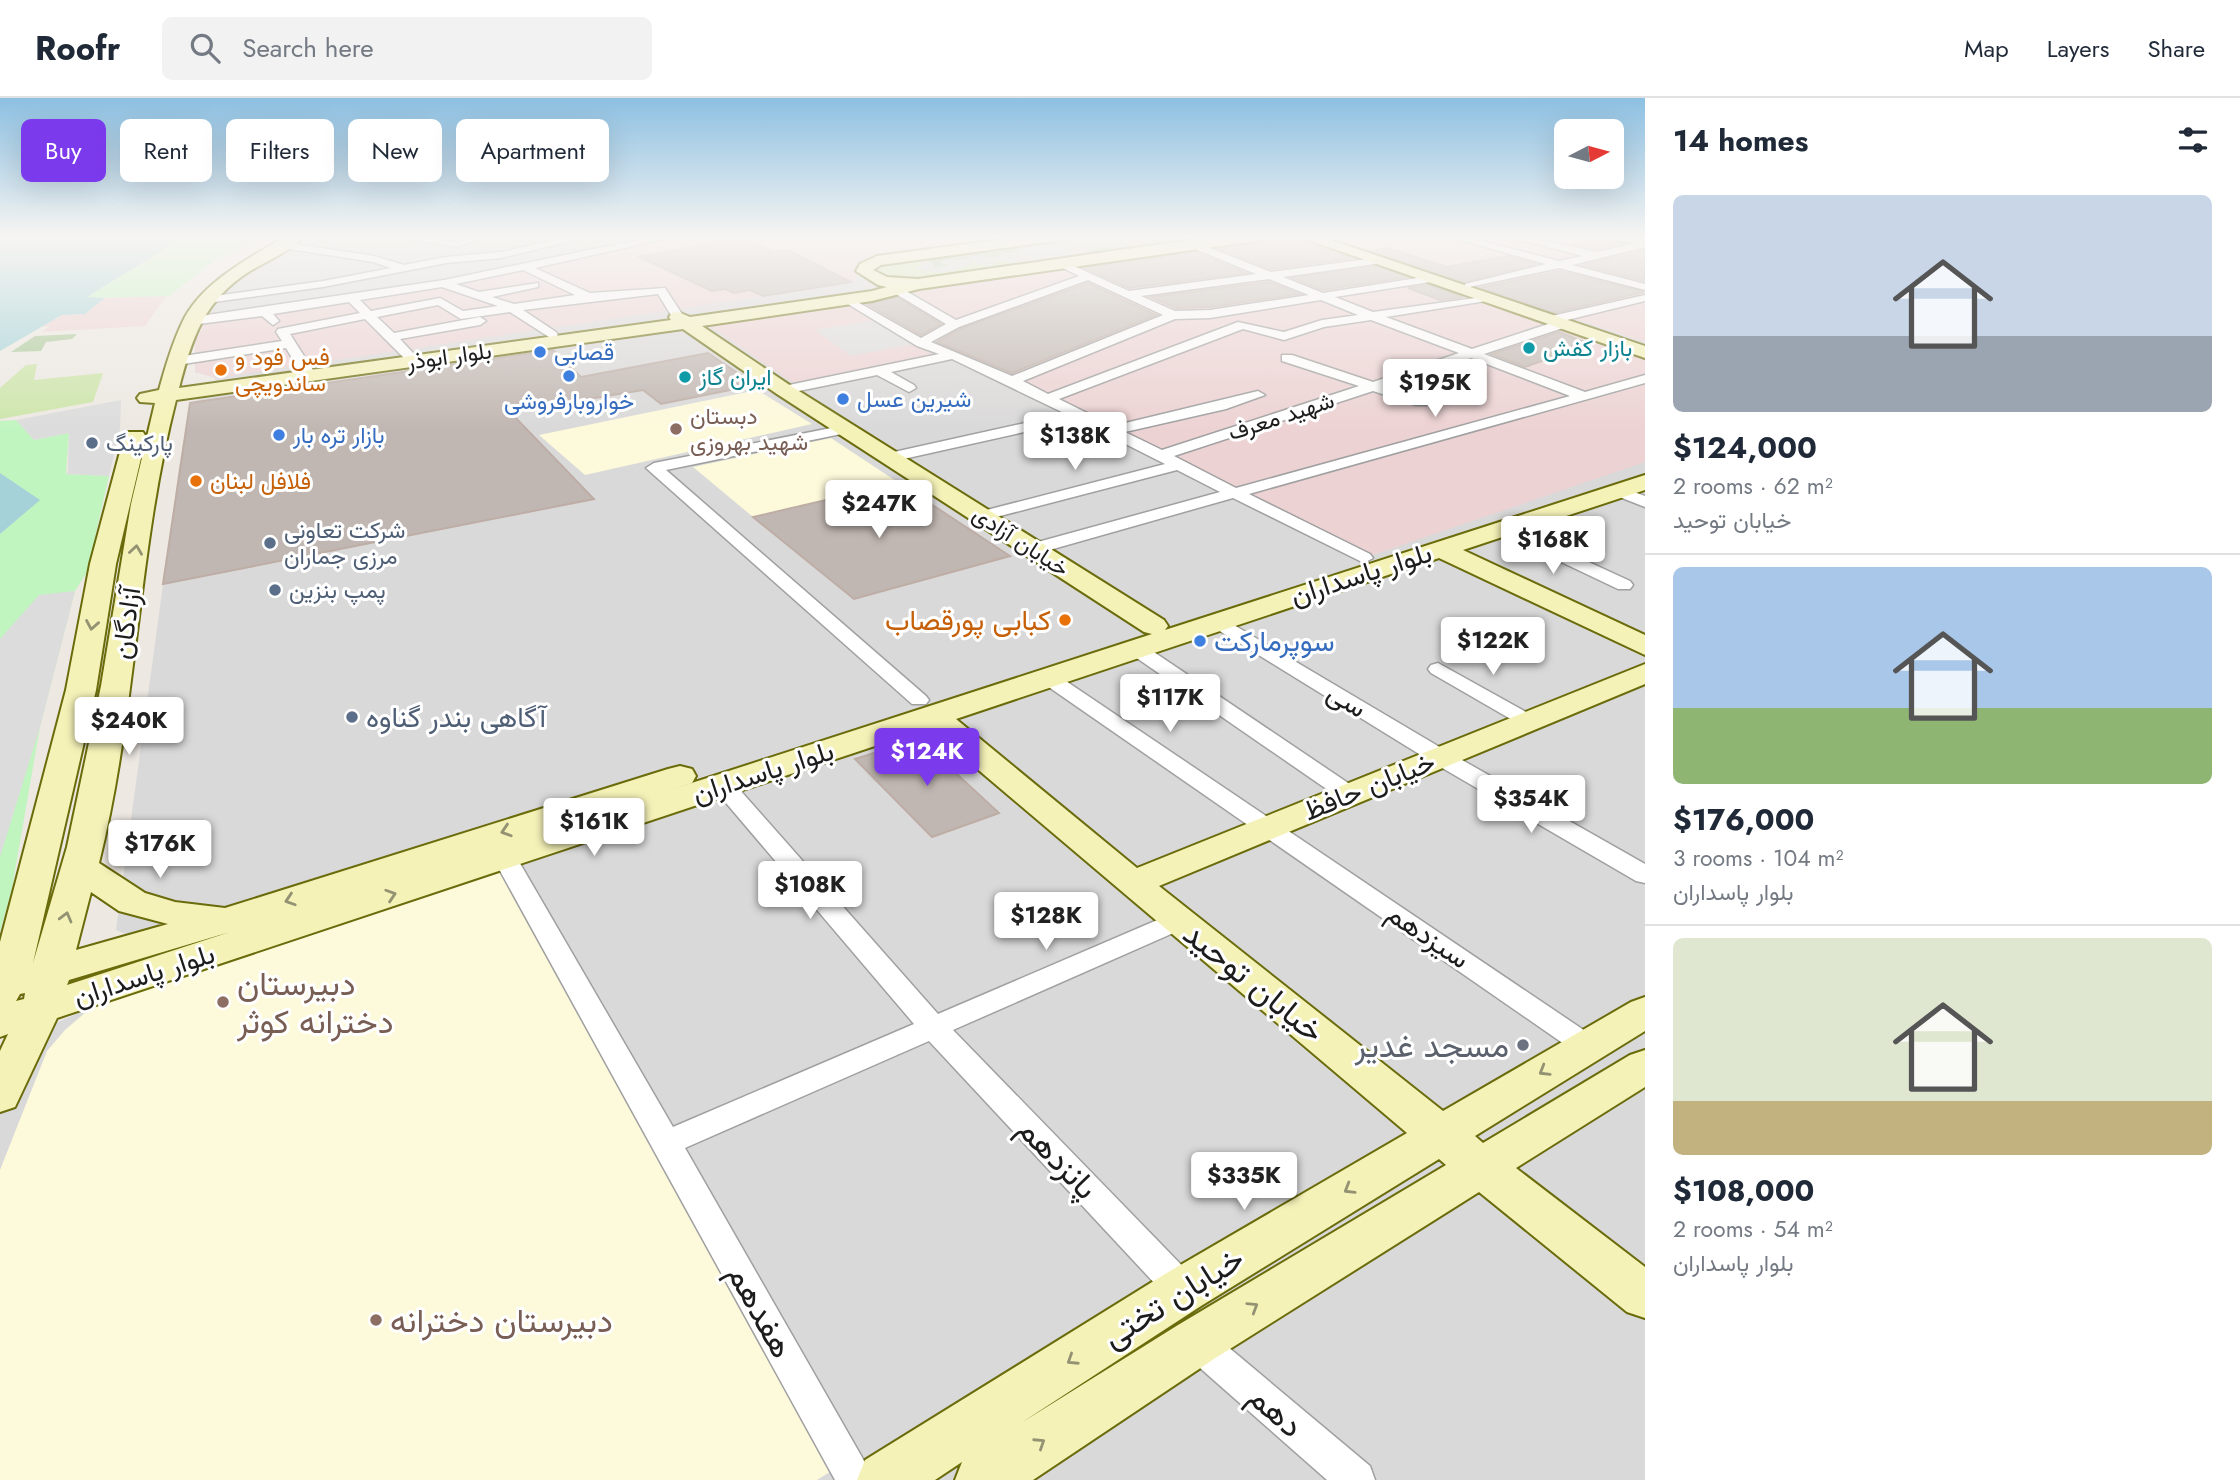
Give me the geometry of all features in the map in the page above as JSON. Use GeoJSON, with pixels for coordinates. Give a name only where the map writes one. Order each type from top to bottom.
{"type":"FeatureCollection","features":[{"type":"Feature","properties":{"kind":"main road"},"geometry":{"type":"LineString","coordinates":[[174,317],[186,300]]}},
{"type":"Feature","properties":{"kind":"main road"},"geometry":{"type":"LineString","coordinates":[[167,375],[191,321],[207,300]]}},
{"type":"Feature","properties":{"kind":"main road","name":"بلوار ابوذر"},"geometry":{"type":"LineString","coordinates":[[167,375],[306,370],[820,300]]}},
{"type":"Feature","properties":{"kind":"main road"},"geometry":{"type":"LineString","coordinates":[[1493,300],[1645,352]]}},
{"type":"Feature","properties":{"kind":"main road","name":"بلوار ابوذر"},"geometry":{"type":"LineString","coordinates":[[167,375],[681,320]]}},
{"type":"Feature","properties":{"kind":"main road","name":"خیابان آزادی"},"geometry":{"type":"LineString","coordinates":[[681,320],[784,390],[1033,549],[1145,637]]}},
{"type":"Feature","properties":{"kind":"main road","name":"آزادگان"},"geometry":{"type":"LineString","coordinates":[[0,1096],[41,1009],[79,867],[116,686],[143,504],[162,414],[167,375]]}},
{"type":"Feature","properties":{"kind":"main road","name":"آزادگان"},"geometry":{"type":"LineString","coordinates":[[1,997],[15,959],[81,690],[103,564],[167,375]]}},
{"type":"Feature","properties":{"kind":"main road","name":"بلوار پاسداران"},"geometry":{"type":"LineString","coordinates":[[1,997],[53,970],[232,919],[440,865],[505,858],[723,785],[926,708],[1047,677],[1145,637],[1217,621],[1618,491],[1644,472]]}},
{"type":"Feature","properties":{"kind":"main road","name":"بلوار پاسداران"},"geometry":{"type":"LineString","coordinates":[[1,997],[41,1009],[440,865],[1145,637],[1364,558],[1644,472]]}},
{"type":"Feature","properties":{"kind":"main road"},"geometry":{"type":"LineString","coordinates":[[1440,549],[1645,646]]}},
{"type":"Feature","properties":{"kind":"main road","name":"خیابان حافظ"},"geometry":{"type":"LineString","coordinates":[[1133,883],[1645,673]]}},
{"type":"Feature","properties":{"kind":"main road","name":"خیابان توحید"},"geometry":{"type":"LineString","coordinates":[[926,708],[1178,921],[1479,1167],[1645,1296]]}},
{"type":"Feature","properties":{"kind":"main road"},"geometry":{"type":"LineString","coordinates":[[79,867],[132,902],[176,914],[232,919]]}},
{"type":"Feature","properties":{"kind":"main road","name":"خیابان تختی"},"geometry":{"type":"LineString","coordinates":[[885,1480],[1183,1290],[1645,1012]]}},
{"type":"Feature","properties":{"kind":"main road","name":"خیابان تختی"},"geometry":{"type":"LineString","coordinates":[[983,1480],[1196,1342],[1645,1066]]}},
{"type":"Feature","properties":{"kind":"street"},"geometry":{"type":"LineString","coordinates":[[191,321],[343,300]]}},
{"type":"Feature","properties":{"kind":"street"},"geometry":{"type":"LineString","coordinates":[[347,300],[368,315],[409,355]]}},
{"type":"Feature","properties":{"kind":"street"},"geometry":{"type":"LineString","coordinates":[[257,335],[438,300]]}},
{"type":"Feature","properties":{"kind":"street"},"geometry":{"type":"LineString","coordinates":[[441,300],[461,315],[516,310]]}},
{"type":"Feature","properties":{"kind":"street"},"geometry":{"type":"LineString","coordinates":[[490,300],[516,310],[552,335]]}},
{"type":"Feature","properties":{"kind":"street"},"geometry":{"type":"LineString","coordinates":[[392,337],[569,300]]}},
{"type":"Feature","properties":{"kind":"street"},"geometry":{"type":"LineString","coordinates":[[668,300],[681,320]]}},
{"type":"Feature","properties":{"kind":"street"},"geometry":{"type":"LineString","coordinates":[[866,300],[920,343],[1012,381],[1364,558]]}},
{"type":"Feature","properties":{"kind":"street"},"geometry":{"type":"LineString","coordinates":[[915,300],[955,324]]}},
{"type":"Feature","properties":{"kind":"street"},"geometry":{"type":"LineString","coordinates":[[920,343],[955,324],[1021,300]]}},
{"type":"Feature","properties":{"kind":"street"},"geometry":{"type":"LineString","coordinates":[[1143,300],[1173,315]]}},
{"type":"Feature","properties":{"kind":"street"},"geometry":{"type":"LineString","coordinates":[[1012,381],[1173,315],[1210,314],[1290,300]]}},
{"type":"Feature","properties":{"kind":"street"},"geometry":{"type":"LineString","coordinates":[[1336,300],[1584,396]]}},
{"type":"Feature","properties":{"kind":"street"},"geometry":{"type":"LineString","coordinates":[[1047,399],[1242,325],[1284,336],[1321,324],[1471,300]]}},
{"type":"Feature","properties":{"kind":"street","name":"شهید معرف"},"geometry":{"type":"LineString","coordinates":[[1160,456],[1556,322],[1636,300]]}},
{"type":"Feature","properties":{"kind":"street"},"geometry":{"type":"LineString","coordinates":[[265,312],[282,332],[306,370]]}},
{"type":"Feature","properties":{"kind":"street"},"geometry":{"type":"LineString","coordinates":[[167,375],[290,344]]}},
{"type":"Feature","properties":{"kind":"street"},"geometry":{"type":"LineString","coordinates":[[784,390],[953,355]]}},
{"type":"Feature","properties":{"kind":"street"},"geometry":{"type":"LineString","coordinates":[[1287,358],[1421,402]]}},
{"type":"Feature","properties":{"kind":"street"},"geometry":{"type":"LineString","coordinates":[[879,370],[909,388]]}},
{"type":"Feature","properties":{"kind":"street"},"geometry":{"type":"LineString","coordinates":[[1033,549],[1645,379]]}},
{"type":"Feature","properties":{"kind":"street"},"geometry":{"type":"LineString","coordinates":[[1110,430],[1220,407],[1258,395]]}},
{"type":"Feature","properties":{"kind":"street"},"geometry":{"type":"LineString","coordinates":[[890,457],[1080,415]]}},
{"type":"Feature","properties":{"kind":"street"},"geometry":{"type":"LineString","coordinates":[[846,429],[654,468],[926,708]]}},
{"type":"Feature","properties":{"kind":"street"},"geometry":{"type":"LineString","coordinates":[[981,516],[1179,465]]}},
{"type":"Feature","properties":{"kind":"street"},"geometry":{"type":"LineString","coordinates":[[1618,491],[1645,502]]}},
{"type":"Feature","properties":{"kind":"street"},"geometry":{"type":"LineString","coordinates":[[1504,528],[1624,585]]}},
{"type":"Feature","properties":{"kind":"street","name":"سی"},"geometry":{"type":"LineString","coordinates":[[1217,621],[1440,757],[1645,875]]}},
{"type":"Feature","properties":{"kind":"street"},"geometry":{"type":"LineString","coordinates":[[1145,637],[1349,794]]}},
{"type":"Feature","properties":{"kind":"street"},"geometry":{"type":"LineString","coordinates":[[1438,669],[1528,721]]}},
{"type":"Feature","properties":{"kind":"street","name":"سیزدهم"},"geometry":{"type":"LineString","coordinates":[[1047,677],[1587,1046]]}},
{"type":"Feature","properties":{"kind":"street","name":"پانزدهم"},"geometry":{"type":"LineString","coordinates":[[723,785],[933,1027],[1183,1290]]}},
{"type":"Feature","properties":{"kind":"street","name":"هفدهم"},"geometry":{"type":"LineString","coordinates":[[505,858],[856,1480]]}},
{"type":"Feature","properties":{"kind":"street"},"geometry":{"type":"LineString","coordinates":[[666,1143],[1178,921]]}},
{"type":"Feature","properties":{"kind":"street","name":"دهم"},"geometry":{"type":"LineString","coordinates":[[1196,1342],[1356,1480]]}},
{"type":"Feature","properties":{"kind":"shaded area"},"geometry":{"type":"Polygon","coordinates":[[[102,300],[163,300],[145,326],[42,332],[50,326],[41,327],[62,315],[85,314],[102,300]]]}},
{"type":"Feature","properties":{"kind":"shaded area"},"geometry":{"type":"Polygon","coordinates":[[[218,300],[1645,300],[1645,1480],[0,1480],[0,1049],[93,1006],[168,952],[116,930],[190,403],[216,393],[215,378],[195,372],[195,339],[202,329],[201,322],[218,300]]]}},
{"type":"Feature","properties":{"kind":"shaded area"},"geometry":{"type":"Polygon","coordinates":[[[325,300],[733,300],[216,378],[195,372],[195,339],[202,329],[201,322],[325,300]]]}},
{"type":"Feature","properties":{"kind":"shaded area"},"geometry":{"type":"Polygon","coordinates":[[[853,300],[1479,300],[1645,358],[1645,462],[1364,558],[953,354],[796,385],[706,323],[848,302],[924,342],[853,300]]]}},
{"type":"Feature","properties":{"kind":"shaded area"},"geometry":{"type":"Polygon","coordinates":[[[1519,300],[1645,300],[1645,342],[1519,300]]]}},
{"type":"Feature","properties":{"kind":"shaded area"},"geometry":{"type":"Polygon","coordinates":[[[882,319],[921,343],[851,356],[815,330],[882,319]]]}},
{"type":"Feature","properties":{"kind":"shaded area","name":"دبستان شهید بهروزی"},"geometry":{"type":"Polygon","coordinates":[[[757,390],[812,424],[585,475],[539,435],[757,390]]]}},
{"type":"Feature","properties":{"kind":"shaded area"},"geometry":{"type":"Polygon","coordinates":[[[121,400],[120,429],[109,476],[66,474],[69,433],[34,440],[16,420],[121,400]]]}},
{"type":"Feature","properties":{"kind":"shaded area"},"geometry":{"type":"Polygon","coordinates":[[[831,438],[899,483],[753,517],[693,467],[831,438]]]}},
{"type":"Feature","properties":{"kind":"shaded area"},"geometry":{"type":"Polygon","coordinates":[[[75,591],[40,727],[0,857],[0,639],[39,595],[75,591]]]}},
{"type":"Feature","properties":{"kind":"shaded area","name":"دبیرستان دخترانه"},"geometry":{"type":"Polygon","coordinates":[[[508,864],[833,1470],[817,1480],[0,1480],[0,1170],[47,1051],[65,1030],[93,1006],[508,864]]]}},
{"type":"Feature","properties":{"kind":"green space"},"geometry":{"type":"Polygon","coordinates":[[[77,334],[72,339],[46,342],[41,351],[11,352],[35,336],[77,334]]]}},
{"type":"Feature","properties":{"kind":"green space"},"geometry":{"type":"Polygon","coordinates":[[[37,364],[34,380],[103,373],[93,402],[0,419],[0,388],[26,365],[37,364]]]}},
{"type":"Feature","properties":{"kind":"green space"},"geometry":{"type":"Polygon","coordinates":[[[16,420],[34,440],[69,433],[66,474],[109,476],[87,572],[75,591],[40,727],[12,888],[0,932],[0,534],[39,500],[0,473],[0,421],[16,420]]]}},
{"type":"Feature","properties":{"kind":"water"},"geometry":{"type":"Polygon","coordinates":[[[0,300],[102,300],[85,314],[62,315],[0,351],[0,300]]]}},
{"type":"Feature","properties":{"kind":"water"},"geometry":{"type":"Polygon","coordinates":[[[0,473],[40,500],[0,534],[0,473]]]}},
{"type":"Feature","properties":{"kind":"building"},"geometry":{"type":"Polygon","coordinates":[[[903,300],[941,324],[921,335],[867,304],[903,300]]]}},
{"type":"Feature","properties":{"kind":"building"},"geometry":{"type":"Polygon","coordinates":[[[1039,300],[1125,300],[1156,315],[1012,373],[937,342],[960,329],[1039,300]]]}},
{"type":"Feature","properties":{"kind":"building"},"geometry":{"type":"Polygon","coordinates":[[[1159,300],[1255,300],[1210,307],[1176,308],[1159,300]]]}},
{"type":"Feature","properties":{"kind":"building"},"geometry":{"type":"Polygon","coordinates":[[[1517,300],[1608,300],[1554,313],[1517,300]]]}},
{"type":"Feature","properties":{"kind":"building","name":"بازار کفش"},"geometry":{"type":"Polygon","coordinates":[[[1559,332],[1590,344],[1525,367],[1492,354],[1559,332]]]}},
{"type":"Feature","properties":{"kind":"building"},"geometry":{"type":"Polygon","coordinates":[[[553,350],[581,377],[708,353],[755,385],[661,404],[643,390],[510,412],[594,499],[163,584],[190,403],[553,350]]]}},
{"type":"Feature","properties":{"kind":"building"},"geometry":{"type":"Polygon","coordinates":[[[899,483],[1010,556],[854,599],[753,517],[899,483]]]}},
{"type":"Feature","properties":{"kind":"building"},"geometry":{"type":"Polygon","coordinates":[[[919,739],[999,813],[932,837],[855,759],[919,739]]]}},
{"type":"Feature","properties":{"kind":"place","name":"بازار کفش"},"geometry":{"type":"Point","coordinates":[1529,348]}},
{"type":"Feature","properties":{"kind":"place","name":"قصابی"},"geometry":{"type":"Point","coordinates":[540,352]}},
{"type":"Feature","properties":{"kind":"place","name":"فس فود و ساندویچی"},"geometry":{"type":"Point","coordinates":[221,370]}},
{"type":"Feature","properties":{"kind":"place","name":"خواروبارفروشی"},"geometry":{"type":"Point","coordinates":[569,376]}},
{"type":"Feature","properties":{"kind":"place","name":"ایران گاز"},"geometry":{"type":"Point","coordinates":[685,377]}},
{"type":"Feature","properties":{"kind":"place","name":"شیرین عسل"},"geometry":{"type":"Point","coordinates":[843,399]}},
{"type":"Feature","properties":{"kind":"place","name":"دبستان شهید بهروزی"},"geometry":{"type":"Point","coordinates":[676,429]}},
{"type":"Feature","properties":{"kind":"place","name":"بازار تره بار"},"geometry":{"type":"Point","coordinates":[279,435]}},
{"type":"Feature","properties":{"kind":"place","name":"پارکینگ"},"geometry":{"type":"Point","coordinates":[92,443]}},
{"type":"Feature","properties":{"kind":"place","name":"فلافل لبنان"},"geometry":{"type":"Point","coordinates":[196,481]}},
{"type":"Feature","properties":{"kind":"place","name":"شرکت تعاونی مرزی جماران"},"geometry":{"type":"Point","coordinates":[270,543]}},
{"type":"Feature","properties":{"kind":"place","name":"پمپ بنزین"},"geometry":{"type":"Point","coordinates":[275,590]}},
{"type":"Feature","properties":{"kind":"place","name":"کبابی پورقصاب"},"geometry":{"type":"Point","coordinates":[1065,620]}},
{"type":"Feature","properties":{"kind":"place","name":"سوپرمارکت"},"geometry":{"type":"Point","coordinates":[1200,641]}},
{"type":"Feature","properties":{"kind":"place","name":"آگاهی بندر گناوه"},"geometry":{"type":"Point","coordinates":[352,717]}},
{"type":"Feature","properties":{"kind":"place","name":"دبیرستان دخترانه کوثر"},"geometry":{"type":"Point","coordinates":[223,1002]}},
{"type":"Feature","properties":{"kind":"place","name":"مسجد غدیر"},"geometry":{"type":"Point","coordinates":[1523,1045]}},
{"type":"Feature","properties":{"kind":"place","name":"دبیرستان دخترانه"},"geometry":{"type":"Point","coordinates":[376,1320]}}]}
